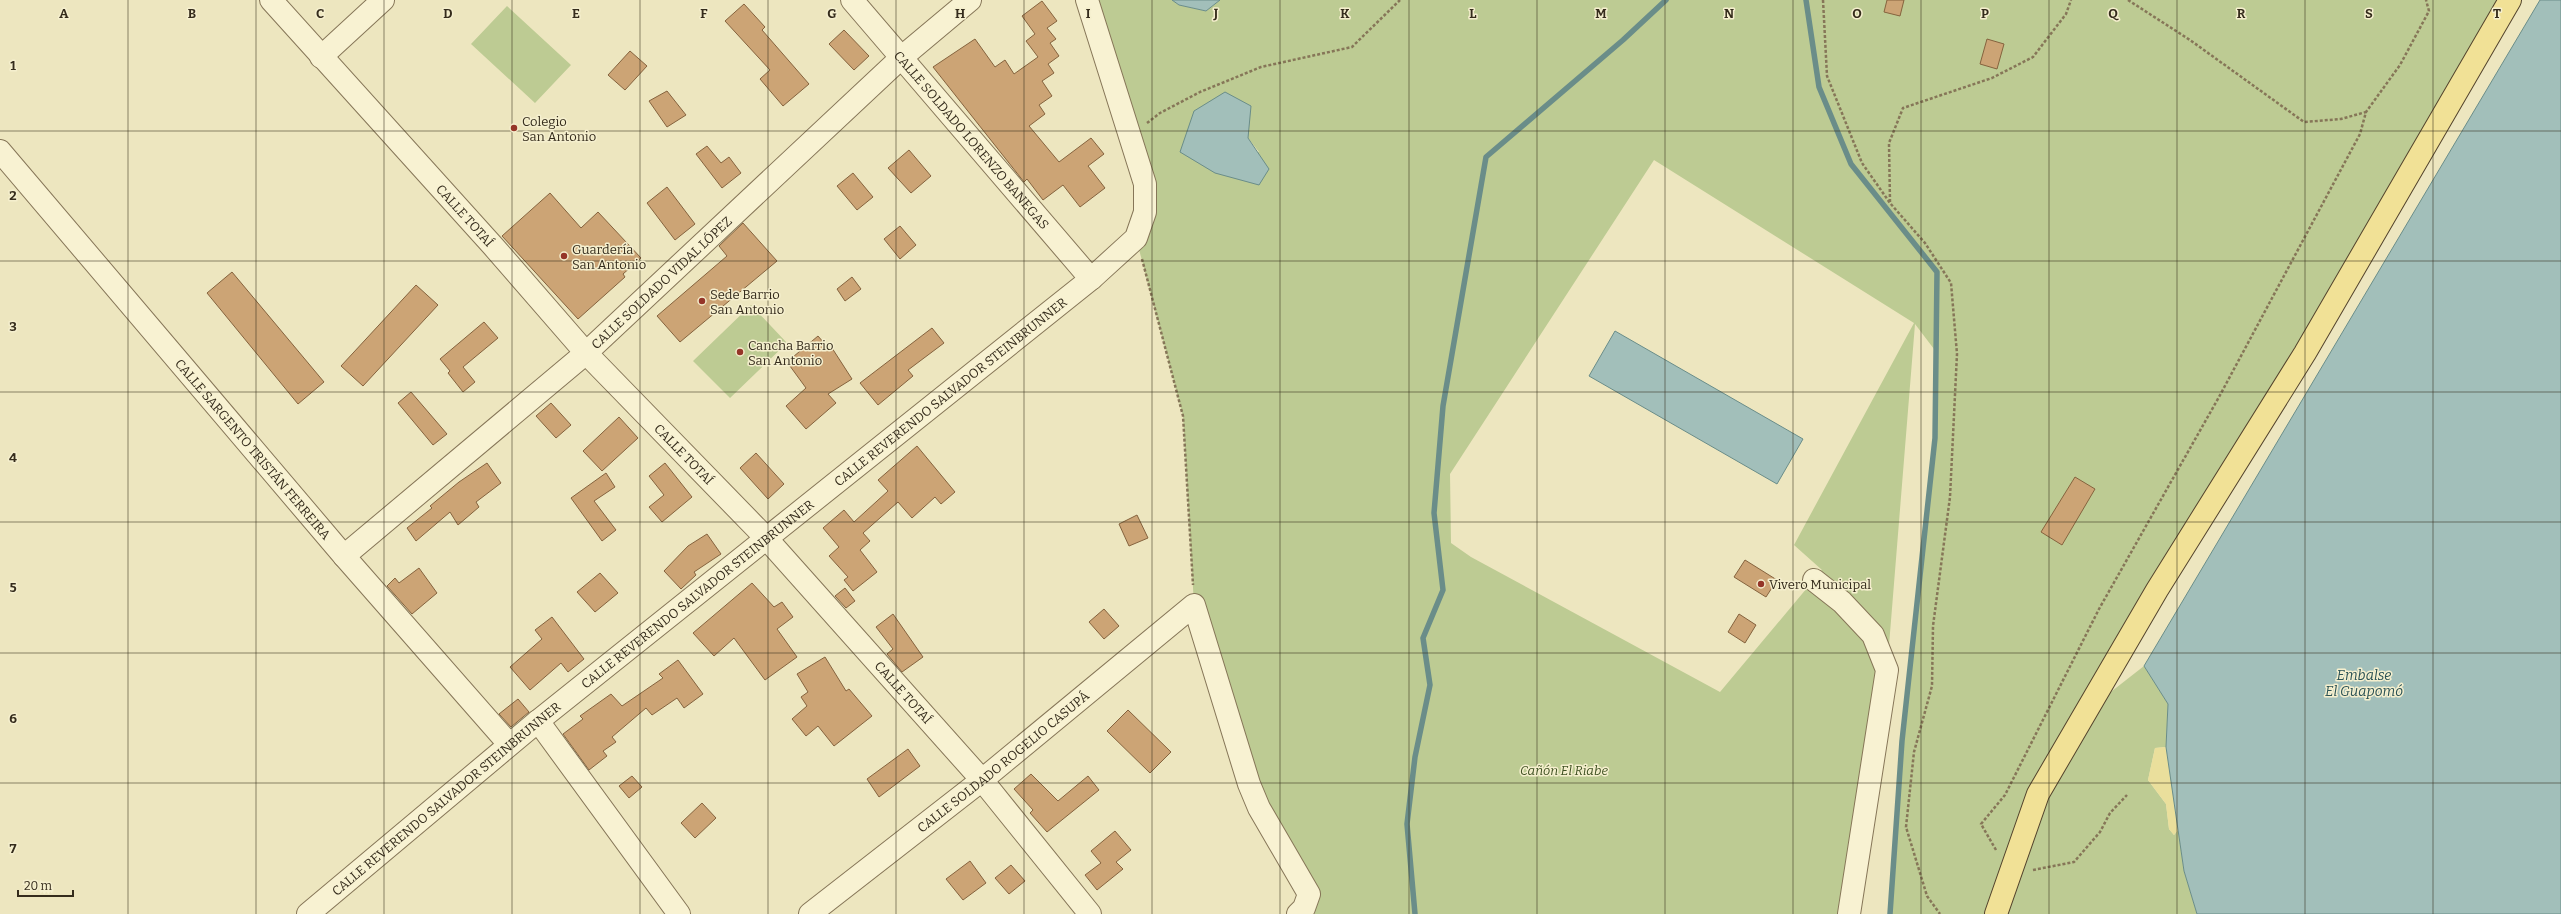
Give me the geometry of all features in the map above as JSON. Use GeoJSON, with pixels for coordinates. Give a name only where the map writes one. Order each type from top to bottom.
{"type":"FeatureCollection","features":[{"type":"Feature","properties":{"kind":"main road"},"geometry":{"type":"LineString","coordinates":[[1996,914],[2038,794],[2157,590],[2305,353],[2510,0]]}},
{"type":"Feature","properties":{"kind":"street","name":"CALLE TOTAÍ"},"geometry":{"type":"LineString","coordinates":[[271,0],[493,246],[586,353],[767,538],[982,780],[1090,914]]}},
{"type":"Feature","properties":{"kind":"street"},"geometry":{"type":"LineString","coordinates":[[322,57],[384,0]]}},
{"type":"Feature","properties":{"kind":"street","name":"CALLE SOLDADO LORENZO BANEGAS"},"geometry":{"type":"LineString","coordinates":[[852,0],[1091,279]]}},
{"type":"Feature","properties":{"kind":"street","name":"CALLE SOLDADO VIDAL LÓPEZ"},"geometry":{"type":"LineString","coordinates":[[344,556],[586,353],[902,57],[970,0]]}},
{"type":"Feature","properties":{"kind":"street"},"geometry":{"type":"LineString","coordinates":[[1087,0],[1145,184],[1146,212],[1136,238]]}},
{"type":"Feature","properties":{"kind":"street","name":"CALLE SARGENTO TRISTÁN FERREIRA"},"geometry":{"type":"LineString","coordinates":[[1,156],[344,556],[509,744]]}},
{"type":"Feature","properties":{"kind":"street","name":"CALLE REVERENDO SALVADOR STEINBRUNNER"},"geometry":{"type":"LineString","coordinates":[[308,914],[509,744],[1091,279],[1136,238]]}},
{"type":"Feature","properties":{"kind":"street"},"geometry":{"type":"LineString","coordinates":[[1814,580],[1842,602],[1873,635],[1887,670],[1849,914]]}},
{"type":"Feature","properties":{"kind":"street"},"geometry":{"type":"LineString","coordinates":[[1194,605],[1249,784],[1259,808],[1309,894],[1301,911]]}},
{"type":"Feature","properties":{"kind":"street","name":"CALLE SOLDADO ROGELIO CASUPÁ"},"geometry":{"type":"LineString","coordinates":[[810,914],[982,780],[1194,605]]}},
{"type":"Feature","properties":{"kind":"street"},"geometry":{"type":"LineString","coordinates":[[538,721],[679,914]]}},
{"type":"Feature","properties":{"kind":"path"},"geometry":{"type":"LineString","coordinates":[[1130,138],[1160,113],[1200,92],[1261,67],[1352,47],[1400,0]]}},
{"type":"Feature","properties":{"kind":"path"},"geometry":{"type":"LineString","coordinates":[[1822,0],[1827,76],[1862,163],[1890,203],[1925,243],[1951,283],[1957,354],[1950,497],[1933,626],[1932,686],[1914,752],[1906,827],[1927,896],[1940,914]]}},
{"type":"Feature","properties":{"kind":"path"},"geometry":{"type":"LineString","coordinates":[[1890,203],[1889,143],[1903,108],[1992,78],[2033,57],[2066,14],[2071,0]]}},
{"type":"Feature","properties":{"kind":"path"},"geometry":{"type":"LineString","coordinates":[[2128,0],[2190,40],[2304,122],[2341,119],[2366,112]]}},
{"type":"Feature","properties":{"kind":"path"},"geometry":{"type":"LineString","coordinates":[[2127,795],[2110,813],[2100,832],[2074,862],[2010,874],[1981,824],[2005,796],[2098,609],[2274,296],[2360,134],[2366,112],[2400,65],[2429,11],[2426,0]]}},
{"type":"Feature","properties":{"kind":"path"},"geometry":{"type":"LineString","coordinates":[[1136,238],[1183,416],[1194,605]]}},
{"type":"Feature","properties":{"kind":"green space","name":"Cañón El Riabe"},"geometry":{"type":"Polygon","coordinates":[[[1087,0],[1172,0],[1179,5],[1206,11],[1220,0],[2510,0],[2089,709],[2144,666],[2168,704],[2166,747],[2155,748],[2148,780],[2166,804],[2169,829],[2174,835],[2178,830],[2184,871],[2197,914],[1890,914],[1902,741],[1935,438],[1937,353],[1915,324],[1887,670],[1849,914],[1315,914],[1304,908],[1259,808],[1194,605],[1183,416],[1136,238],[1145,212],[1087,0]],[[1248,138],[1180,152],[1259,152],[1248,138]],[[1654,160],[1450,474],[1451,543],[1471,557],[1720,692],[1822,570],[1794,545],[1914,323],[1654,160]]]}},
{"type":"Feature","properties":{"kind":"green space"},"geometry":{"type":"Polygon","coordinates":[[[507,6],[571,65],[535,103],[471,44],[507,6]]]}},
{"type":"Feature","properties":{"kind":"green space","name":"Cancha Barrio San Antonio"},"geometry":{"type":"Polygon","coordinates":[[[751,305],[787,343],[730,398],[693,361],[751,305]]]}},
{"type":"Feature","properties":{"kind":"sand"},"geometry":{"type":"Polygon","coordinates":[[[2166,747],[2178,830],[2174,835],[2169,829],[2166,804],[2148,780],[2155,748],[2166,747]]]}},
{"type":"Feature","properties":{"kind":"water"},"geometry":{"type":"Polygon","coordinates":[[[1172,0],[1220,0],[1206,11],[1179,5],[1172,0]]]}},
{"type":"Feature","properties":{"kind":"water","name":"Embalse El Guapomó"},"geometry":{"type":"Polygon","coordinates":[[[2540,0],[2561,0],[2561,914],[2197,914],[2184,871],[2166,747],[2168,704],[2144,666],[2540,0]]]}},
{"type":"Feature","properties":{"kind":"water"},"geometry":{"type":"Polygon","coordinates":[[[1225,92],[1251,106],[1248,138],[1269,169],[1259,185],[1215,173],[1180,152],[1194,111],[1225,92]]]}},
{"type":"Feature","properties":{"kind":"water"},"geometry":{"type":"Polygon","coordinates":[[[1615,331],[1803,439],[1777,484],[1589,376],[1615,331]]]}},
{"type":"Feature","properties":{"kind":"building"},"geometry":{"type":"Polygon","coordinates":[[[1887,0],[1904,0],[1900,16],[1884,12],[1887,0]]]}},
{"type":"Feature","properties":{"kind":"building"},"geometry":{"type":"Polygon","coordinates":[[[1042,1],[1057,21],[1047,28],[1056,39],[1050,43],[1059,56],[1048,64],[1054,73],[1042,81],[1052,96],[1039,105],[1045,114],[1029,126],[1059,162],[1091,138],[1104,154],[1088,166],[1105,188],[1080,207],[1063,185],[1043,200],[1027,179],[1024,182],[933,67],[975,39],[995,67],[1005,60],[1014,74],[1038,57],[1026,41],[1035,34],[1022,16],[1042,1]]]}},
{"type":"Feature","properties":{"kind":"building"},"geometry":{"type":"Polygon","coordinates":[[[744,4],[765,27],[762,30],[809,84],[783,106],[760,79],[770,70],[725,21],[744,4]]]}},
{"type":"Feature","properties":{"kind":"building"},"geometry":{"type":"Polygon","coordinates":[[[844,30],[869,56],[854,70],[829,44],[844,30]]]}},
{"type":"Feature","properties":{"kind":"building"},"geometry":{"type":"Polygon","coordinates":[[[1987,39],[2004,44],[1997,69],[1980,64],[1987,39]]]}},
{"type":"Feature","properties":{"kind":"building"},"geometry":{"type":"Polygon","coordinates":[[[630,51],[647,66],[625,90],[608,75],[630,51]]]}},
{"type":"Feature","properties":{"kind":"building"},"geometry":{"type":"Polygon","coordinates":[[[667,91],[686,115],[667,127],[649,101],[667,91]]]}},
{"type":"Feature","properties":{"kind":"building"},"geometry":{"type":"Polygon","coordinates":[[[707,146],[721,163],[729,157],[741,173],[722,188],[696,154],[707,146]]]}},
{"type":"Feature","properties":{"kind":"building"},"geometry":{"type":"Polygon","coordinates":[[[909,150],[931,176],[911,193],[888,168],[909,150]]]}},
{"type":"Feature","properties":{"kind":"building"},"geometry":{"type":"Polygon","coordinates":[[[853,173],[873,197],[857,210],[837,186],[853,173]]]}},
{"type":"Feature","properties":{"kind":"building"},"geometry":{"type":"Polygon","coordinates":[[[667,187],[695,224],[675,240],[647,203],[667,187]]]}},
{"type":"Feature","properties":{"kind":"building","name":"Guardería San Antonio"},"geometry":{"type":"Polygon","coordinates":[[[550,193],[581,228],[598,212],[641,258],[623,274],[625,277],[578,319],[502,236],[550,193]]]}},
{"type":"Feature","properties":{"kind":"building","name":"Sede Barrio San Antonio"},"geometry":{"type":"Polygon","coordinates":[[[743,223],[777,261],[680,342],[657,316],[727,256],[719,246],[743,223]]]}},
{"type":"Feature","properties":{"kind":"building"},"geometry":{"type":"Polygon","coordinates":[[[900,226],[916,245],[900,259],[884,239],[900,226]]]}},
{"type":"Feature","properties":{"kind":"building"},"geometry":{"type":"Polygon","coordinates":[[[232,272],[324,382],[298,404],[207,293],[232,272]]]}},
{"type":"Feature","properties":{"kind":"building"},"geometry":{"type":"Polygon","coordinates":[[[852,277],[861,289],[845,301],[837,289],[852,277]]]}},
{"type":"Feature","properties":{"kind":"building"},"geometry":{"type":"Polygon","coordinates":[[[416,285],[438,305],[363,386],[341,366],[416,285]]]}},
{"type":"Feature","properties":{"kind":"building"},"geometry":{"type":"Polygon","coordinates":[[[484,322],[498,338],[463,367],[475,382],[463,392],[448,373],[450,371],[440,359],[484,322]]]}},
{"type":"Feature","properties":{"kind":"building"},"geometry":{"type":"Polygon","coordinates":[[[932,328],[944,343],[908,370],[913,376],[878,405],[860,383],[932,328]]]}},
{"type":"Feature","properties":{"kind":"building"},"geometry":{"type":"Polygon","coordinates":[[[818,336],[830,350],[832,348],[852,379],[828,394],[836,403],[806,429],[786,406],[806,388],[787,362],[818,336]]]}},
{"type":"Feature","properties":{"kind":"building"},"geometry":{"type":"Polygon","coordinates":[[[411,392],[447,434],[433,445],[398,403],[411,392]]]}},
{"type":"Feature","properties":{"kind":"building"},"geometry":{"type":"Polygon","coordinates":[[[551,403],[571,425],[556,438],[536,416],[551,403]]]}},
{"type":"Feature","properties":{"kind":"building"},"geometry":{"type":"Polygon","coordinates":[[[619,417],[638,438],[602,471],[583,451],[619,417]]]}},
{"type":"Feature","properties":{"kind":"building"},"geometry":{"type":"Polygon","coordinates":[[[917,446],[955,492],[941,504],[935,497],[912,518],[898,502],[863,533],[870,541],[860,550],[877,572],[853,591],[844,580],[848,577],[829,556],[839,547],[823,528],[844,510],[854,522],[888,491],[878,480],[917,446]]]}},
{"type":"Feature","properties":{"kind":"building"},"geometry":{"type":"Polygon","coordinates":[[[756,453],[784,484],[768,499],[740,468],[756,453]]]}},
{"type":"Feature","properties":{"kind":"building"},"geometry":{"type":"Polygon","coordinates":[[[487,463],[501,483],[476,502],[479,507],[458,525],[450,512],[416,541],[407,528],[432,508],[430,506],[459,482],[487,463]]]}},
{"type":"Feature","properties":{"kind":"building"},"geometry":{"type":"Polygon","coordinates":[[[665,463],[692,497],[662,522],[649,507],[664,495],[649,476],[665,463]]]}},
{"type":"Feature","properties":{"kind":"building"},"geometry":{"type":"Polygon","coordinates":[[[606,473],[615,487],[594,501],[616,530],[602,541],[571,498],[606,473]]]}},
{"type":"Feature","properties":{"kind":"building"},"geometry":{"type":"Polygon","coordinates":[[[2075,477],[2095,489],[2062,545],[2041,532],[2075,477]]]}},
{"type":"Feature","properties":{"kind":"building"},"geometry":{"type":"Polygon","coordinates":[[[1137,515],[1148,538],[1129,546],[1119,524],[1137,515]]]}},
{"type":"Feature","properties":{"kind":"building"},"geometry":{"type":"Polygon","coordinates":[[[707,534],[721,554],[694,572],[696,575],[681,589],[664,571],[688,546],[707,534]]]}},
{"type":"Feature","properties":{"kind":"building"},"geometry":{"type":"Polygon","coordinates":[[[1745,560],[1777,580],[1766,597],[1734,577],[1745,560]]]}},
{"type":"Feature","properties":{"kind":"building"},"geometry":{"type":"Polygon","coordinates":[[[419,568],[437,593],[412,614],[387,586],[395,578],[399,583],[419,568]]]}},
{"type":"Feature","properties":{"kind":"building"},"geometry":{"type":"Polygon","coordinates":[[[600,573],[618,593],[595,612],[577,592],[600,573]]]}},
{"type":"Feature","properties":{"kind":"building"},"geometry":{"type":"Polygon","coordinates":[[[752,583],[774,607],[782,602],[793,617],[777,629],[797,657],[765,680],[734,638],[714,656],[693,633],[752,583]]]}},
{"type":"Feature","properties":{"kind":"building"},"geometry":{"type":"Polygon","coordinates":[[[845,588],[855,601],[846,608],[835,596],[845,588]]]}},
{"type":"Feature","properties":{"kind":"building"},"geometry":{"type":"Polygon","coordinates":[[[1104,609],[1119,626],[1104,639],[1089,622],[1104,609]]]}},
{"type":"Feature","properties":{"kind":"building"},"geometry":{"type":"Polygon","coordinates":[[[893,614],[923,657],[902,672],[887,654],[893,649],[876,627],[893,614]]]}},
{"type":"Feature","properties":{"kind":"building"},"geometry":{"type":"Polygon","coordinates":[[[1739,614],[1756,625],[1745,643],[1728,632],[1739,614]]]}},
{"type":"Feature","properties":{"kind":"building"},"geometry":{"type":"Polygon","coordinates":[[[552,617],[584,659],[568,672],[561,663],[530,690],[510,667],[542,639],[535,630],[552,617]]]}},
{"type":"Feature","properties":{"kind":"building"},"geometry":{"type":"Polygon","coordinates":[[[825,657],[846,691],[849,689],[872,716],[834,746],[818,726],[806,736],[792,719],[807,706],[801,697],[808,692],[797,674],[825,657]]]}},
{"type":"Feature","properties":{"kind":"building"},"geometry":{"type":"Polygon","coordinates":[[[678,660],[703,694],[684,708],[677,698],[652,715],[646,708],[612,737],[616,742],[603,751],[607,756],[589,770],[563,734],[583,719],[580,716],[611,694],[622,706],[663,678],[659,674],[678,660]]]}},
{"type":"Feature","properties":{"kind":"building"},"geometry":{"type":"Polygon","coordinates":[[[518,699],[529,712],[511,727],[499,714],[518,699]]]}},
{"type":"Feature","properties":{"kind":"building"},"geometry":{"type":"Polygon","coordinates":[[[1128,710],[1171,752],[1150,773],[1107,731],[1128,710]]]}},
{"type":"Feature","properties":{"kind":"building"},"geometry":{"type":"Polygon","coordinates":[[[908,749],[920,766],[879,797],[867,779],[908,749]]]}},
{"type":"Feature","properties":{"kind":"building"},"geometry":{"type":"Polygon","coordinates":[[[1031,774],[1058,801],[1088,776],[1099,790],[1047,832],[1030,813],[1033,810],[1014,789],[1031,774]]]}},
{"type":"Feature","properties":{"kind":"building"},"geometry":{"type":"Polygon","coordinates":[[[632,776],[642,787],[629,798],[619,786],[632,776]]]}},
{"type":"Feature","properties":{"kind":"building"},"geometry":{"type":"Polygon","coordinates":[[[702,803],[716,818],[695,838],[681,823],[702,803]]]}},
{"type":"Feature","properties":{"kind":"building"},"geometry":{"type":"Polygon","coordinates":[[[1115,831],[1131,850],[1116,862],[1123,869],[1097,890],[1085,875],[1101,863],[1091,851],[1115,831]]]}},
{"type":"Feature","properties":{"kind":"building"},"geometry":{"type":"Polygon","coordinates":[[[970,861],[986,883],[963,900],[946,879],[970,861]]]}},
{"type":"Feature","properties":{"kind":"building"},"geometry":{"type":"Polygon","coordinates":[[[1011,865],[1025,881],[1009,894],[995,878],[1011,865]]]}},
{"type":"Feature","properties":{"kind":"waterway"},"geometry":{"type":"LineString","coordinates":[[1415,914],[1407,824],[1415,757],[1430,685],[1423,638],[1443,590],[1434,513],[1443,406],[1486,157],[1623,40],[1666,0]]}},
{"type":"Feature","properties":{"kind":"waterway"},"geometry":{"type":"LineString","coordinates":[[1806,0],[1819,87],[1851,164],[1937,272],[1935,438],[1902,741],[1890,914]]}},
{"type":"Feature","properties":{"kind":"place","name":"Colegio San Antonio"},"geometry":{"type":"Point","coordinates":[514,128]}},
{"type":"Feature","properties":{"kind":"place","name":"Guardería San Antonio"},"geometry":{"type":"Point","coordinates":[564,256]}},
{"type":"Feature","properties":{"kind":"place","name":"Sede Barrio San Antonio"},"geometry":{"type":"Point","coordinates":[702,301]}},
{"type":"Feature","properties":{"kind":"place","name":"Cancha Barrio San Antonio"},"geometry":{"type":"Point","coordinates":[740,352]}},
{"type":"Feature","properties":{"kind":"place","name":"Vivero Municipal"},"geometry":{"type":"Point","coordinates":[1761,584]}}]}
